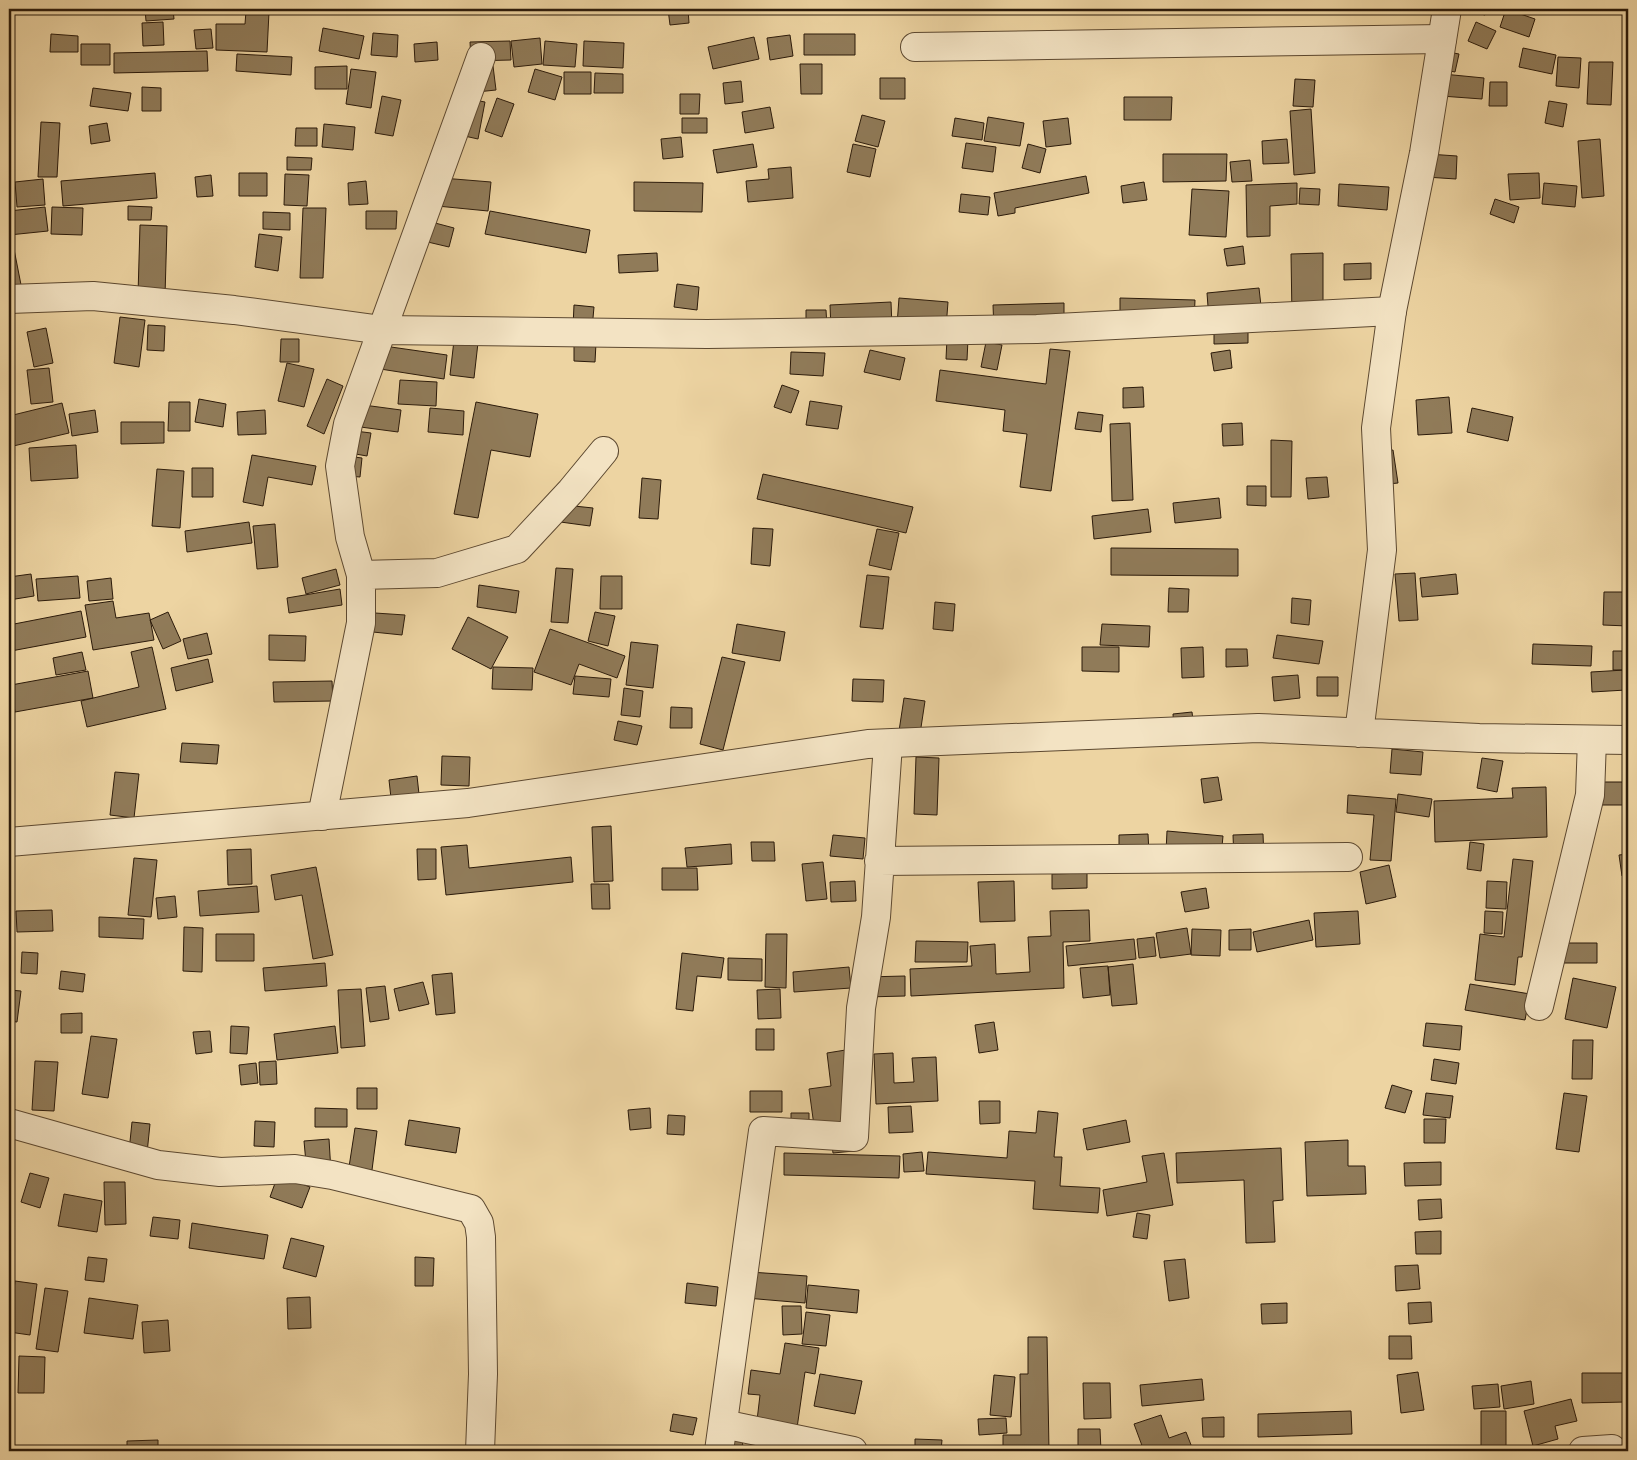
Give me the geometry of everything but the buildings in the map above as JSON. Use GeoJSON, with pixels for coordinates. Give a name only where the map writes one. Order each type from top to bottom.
{"type":"FeatureCollection","features":[{"type":"Feature","properties":{"kind":"street"},"geometry":{"type":"LineString","coordinates":[[1359,733],[1382,550],[1376,428],[1392,311],[1424,153],[1447,9]]}},
{"type":"Feature","properties":{"kind":"street"},"geometry":{"type":"LineString","coordinates":[[915,47],[1442,39]]}},
{"type":"Feature","properties":{"kind":"street"},"geometry":{"type":"LineString","coordinates":[[322,816],[361,623],[361,575],[350,537],[340,466],[348,424],[481,57]]}},
{"type":"Feature","properties":{"kind":"street"},"geometry":{"type":"LineString","coordinates":[[9,299],[92,296],[234,310],[382,330],[707,334],[1037,328],[1392,311]]}},
{"type":"Feature","properties":{"kind":"street"},"geometry":{"type":"LineString","coordinates":[[361,575],[437,572],[517,549],[604,451]]}},
{"type":"Feature","properties":{"kind":"street"},"geometry":{"type":"LineString","coordinates":[[9,842],[468,803],[868,744],[1258,728],[1479,738],[1628,740]]}},
{"type":"Feature","properties":{"kind":"street"},"geometry":{"type":"LineString","coordinates":[[1539,1006],[1590,795],[1592,740]]}},
{"type":"Feature","properties":{"kind":"street"},"geometry":{"type":"LineString","coordinates":[[719,1451],[763,1131],[854,1137],[861,1008],[876,917],[888,744]]}},
{"type":"Feature","properties":{"kind":"street"},"geometry":{"type":"LineString","coordinates":[[879,861],[1348,857]]}},
{"type":"Feature","properties":{"kind":"street"},"geometry":{"type":"LineString","coordinates":[[9,1123],[158,1165],[220,1172],[295,1169],[471,1209],[479,1223],[481,1237],[483,1374],[480,1451]]}},
{"type":"Feature","properties":{"kind":"street"},"geometry":{"type":"LineString","coordinates":[[723,1424],[853,1451]]}},
{"type":"Feature","properties":{"kind":"street"},"geometry":{"type":"LineString","coordinates":[[1583,1451],[1612,1449]]}}]}
